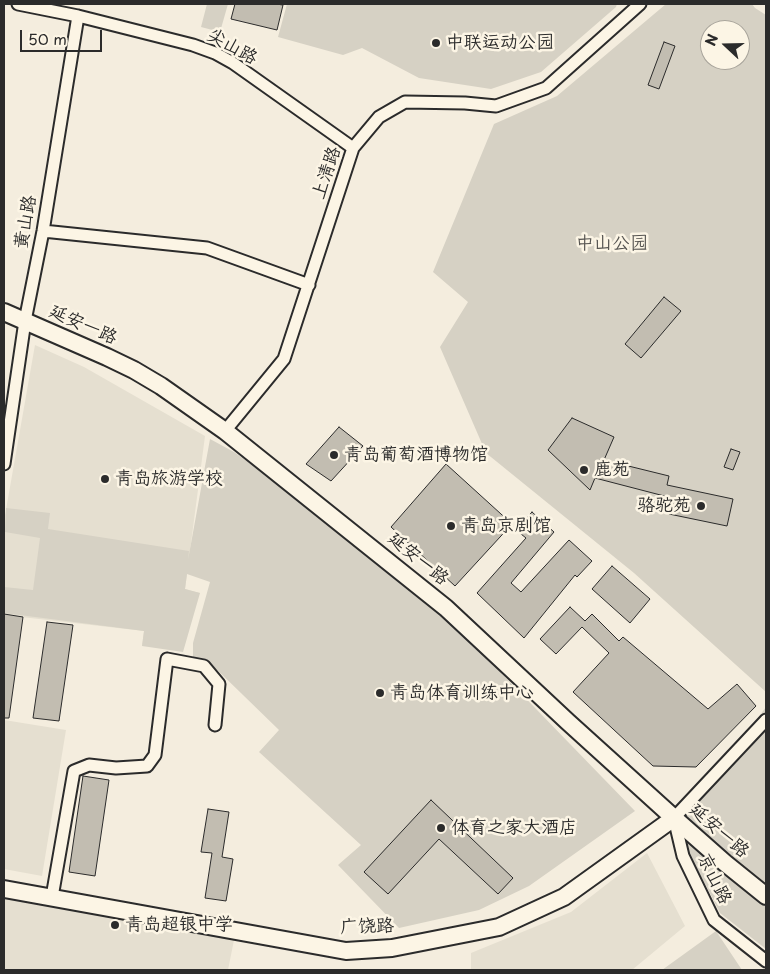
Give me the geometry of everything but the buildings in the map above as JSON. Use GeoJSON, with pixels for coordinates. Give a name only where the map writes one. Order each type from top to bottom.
{"type":"FeatureCollection","features":[{"type":"Feature","properties":{"kind":"main road","name":"延安一路"},"geometry":{"type":"LineString","coordinates":[[4,312],[134,370],[161,386],[225,431],[446,608],[674,818],[766,896]]}},
{"type":"Feature","properties":{"kind":"main road","name":"广饶路"},"geometry":{"type":"LineString","coordinates":[[4,889],[346,951],[392,948],[499,928],[564,898],[674,818]]}},
{"type":"Feature","properties":{"kind":"street","name":"尖山路"},"geometry":{"type":"LineString","coordinates":[[18,4],[78,16],[193,45],[215,53],[233,63],[353,148]]}},
{"type":"Feature","properties":{"kind":"street","name":"上清路"},"geometry":{"type":"LineString","coordinates":[[225,431],[284,359],[353,148],[379,117],[405,102],[465,103],[496,106],[546,88],[640,4]]}},
{"type":"Feature","properties":{"kind":"street","name":"黄山路"},"geometry":{"type":"LineString","coordinates":[[4,464],[25,321],[43,231],[78,16]]}},
{"type":"Feature","properties":{"kind":"street"},"geometry":{"type":"LineString","coordinates":[[43,231],[207,248],[309,285]]}},
{"type":"Feature","properties":{"kind":"street"},"geometry":{"type":"LineString","coordinates":[[52,897],[74,771],[90,765],[116,768],[147,766],[155,755],[167,659],[204,666],[219,684],[216,725]]}},
{"type":"Feature","properties":{"kind":"street"},"geometry":{"type":"LineString","coordinates":[[674,818],[766,720]]}},
{"type":"Feature","properties":{"kind":"street","name":"京山路"},"geometry":{"type":"LineString","coordinates":[[674,818],[683,856],[714,920],[766,961]]}},
{"type":"Feature","properties":{"kind":"shaded area","name":"青岛旅游学校"},"geometry":{"type":"Polygon","coordinates":[[[35,345],[84,367],[205,436],[185,589],[200,593],[142,646],[144,631],[4,615],[4,521],[35,345]]]}},
{"type":"Feature","properties":{"kind":"shaded area"},"geometry":{"type":"Polygon","coordinates":[[[4,720],[66,730],[42,876],[4,869],[4,720]]]}},
{"type":"Feature","properties":{"kind":"shaded area"},"geometry":{"type":"Polygon","coordinates":[[[647,853],[685,926],[632,970],[471,970],[471,953],[571,912],[647,853]]]}},
{"type":"Feature","properties":{"kind":"shaded area","name":"青岛超银中学"},"geometry":{"type":"Polygon","coordinates":[[[4,897],[77,909],[234,940],[228,970],[4,970],[4,897]]]}},
{"type":"Feature","properties":{"kind":"green space"},"geometry":{"type":"Polygon","coordinates":[[[207,4],[228,4],[220,32],[201,27],[207,4]]]}},
{"type":"Feature","properties":{"kind":"green space","name":"中联运动公园"},"geometry":{"type":"Polygon","coordinates":[[[287,4],[617,4],[616,7],[541,72],[491,89],[419,78],[362,48],[343,55],[278,37],[287,4]]]}},
{"type":"Feature","properties":{"kind":"green space","name":"中山公园"},"geometry":{"type":"Polygon","coordinates":[[[666,4],[752,4],[766,15],[766,692],[634,573],[486,453],[440,347],[468,302],[433,272],[494,124],[557,96],[666,4]]]}},
{"type":"Feature","properties":{"kind":"green space","name":"青岛体育训练中心"},"geometry":{"type":"Polygon","coordinates":[[[210,439],[234,452],[322,515],[443,613],[635,811],[529,886],[479,910],[399,928],[338,865],[361,845],[259,752],[279,730],[207,660],[193,658],[193,643],[210,582],[187,574],[185,589],[200,593],[183,652],[142,646],[144,631],[4,613],[4,587],[33,590],[40,538],[5,532],[6,508],[50,513],[48,529],[189,551],[188,560],[210,439]]]}},
{"type":"Feature","properties":{"kind":"green space"},"geometry":{"type":"Polygon","coordinates":[[[766,707],[766,949],[720,913],[688,851],[684,818],[766,707]]]}},
{"type":"Feature","properties":{"kind":"green space"},"geometry":{"type":"Polygon","coordinates":[[[716,931],[742,970],[662,970],[716,931]]]}},
{"type":"Feature","properties":{"kind":"place","name":"中联运动公园"},"geometry":{"type":"Point","coordinates":[436,43]}},
{"type":"Feature","properties":{"kind":"place","name":"青岛葡萄酒博物馆"},"geometry":{"type":"Point","coordinates":[334,455]}},
{"type":"Feature","properties":{"kind":"place","name":"鹿苑"},"geometry":{"type":"Point","coordinates":[584,470]}},
{"type":"Feature","properties":{"kind":"place","name":"青岛旅游学校"},"geometry":{"type":"Point","coordinates":[105,479]}},
{"type":"Feature","properties":{"kind":"place","name":"骆驼苑"},"geometry":{"type":"Point","coordinates":[701,506]}},
{"type":"Feature","properties":{"kind":"place","name":"青岛京剧馆"},"geometry":{"type":"Point","coordinates":[451,526]}},
{"type":"Feature","properties":{"kind":"place","name":"青岛体育训练中心"},"geometry":{"type":"Point","coordinates":[380,693]}},
{"type":"Feature","properties":{"kind":"place","name":"体育之家大酒店"},"geometry":{"type":"Point","coordinates":[441,828]}},
{"type":"Feature","properties":{"kind":"place","name":"青岛超银中学"},"geometry":{"type":"Point","coordinates":[115,925]}}]}
